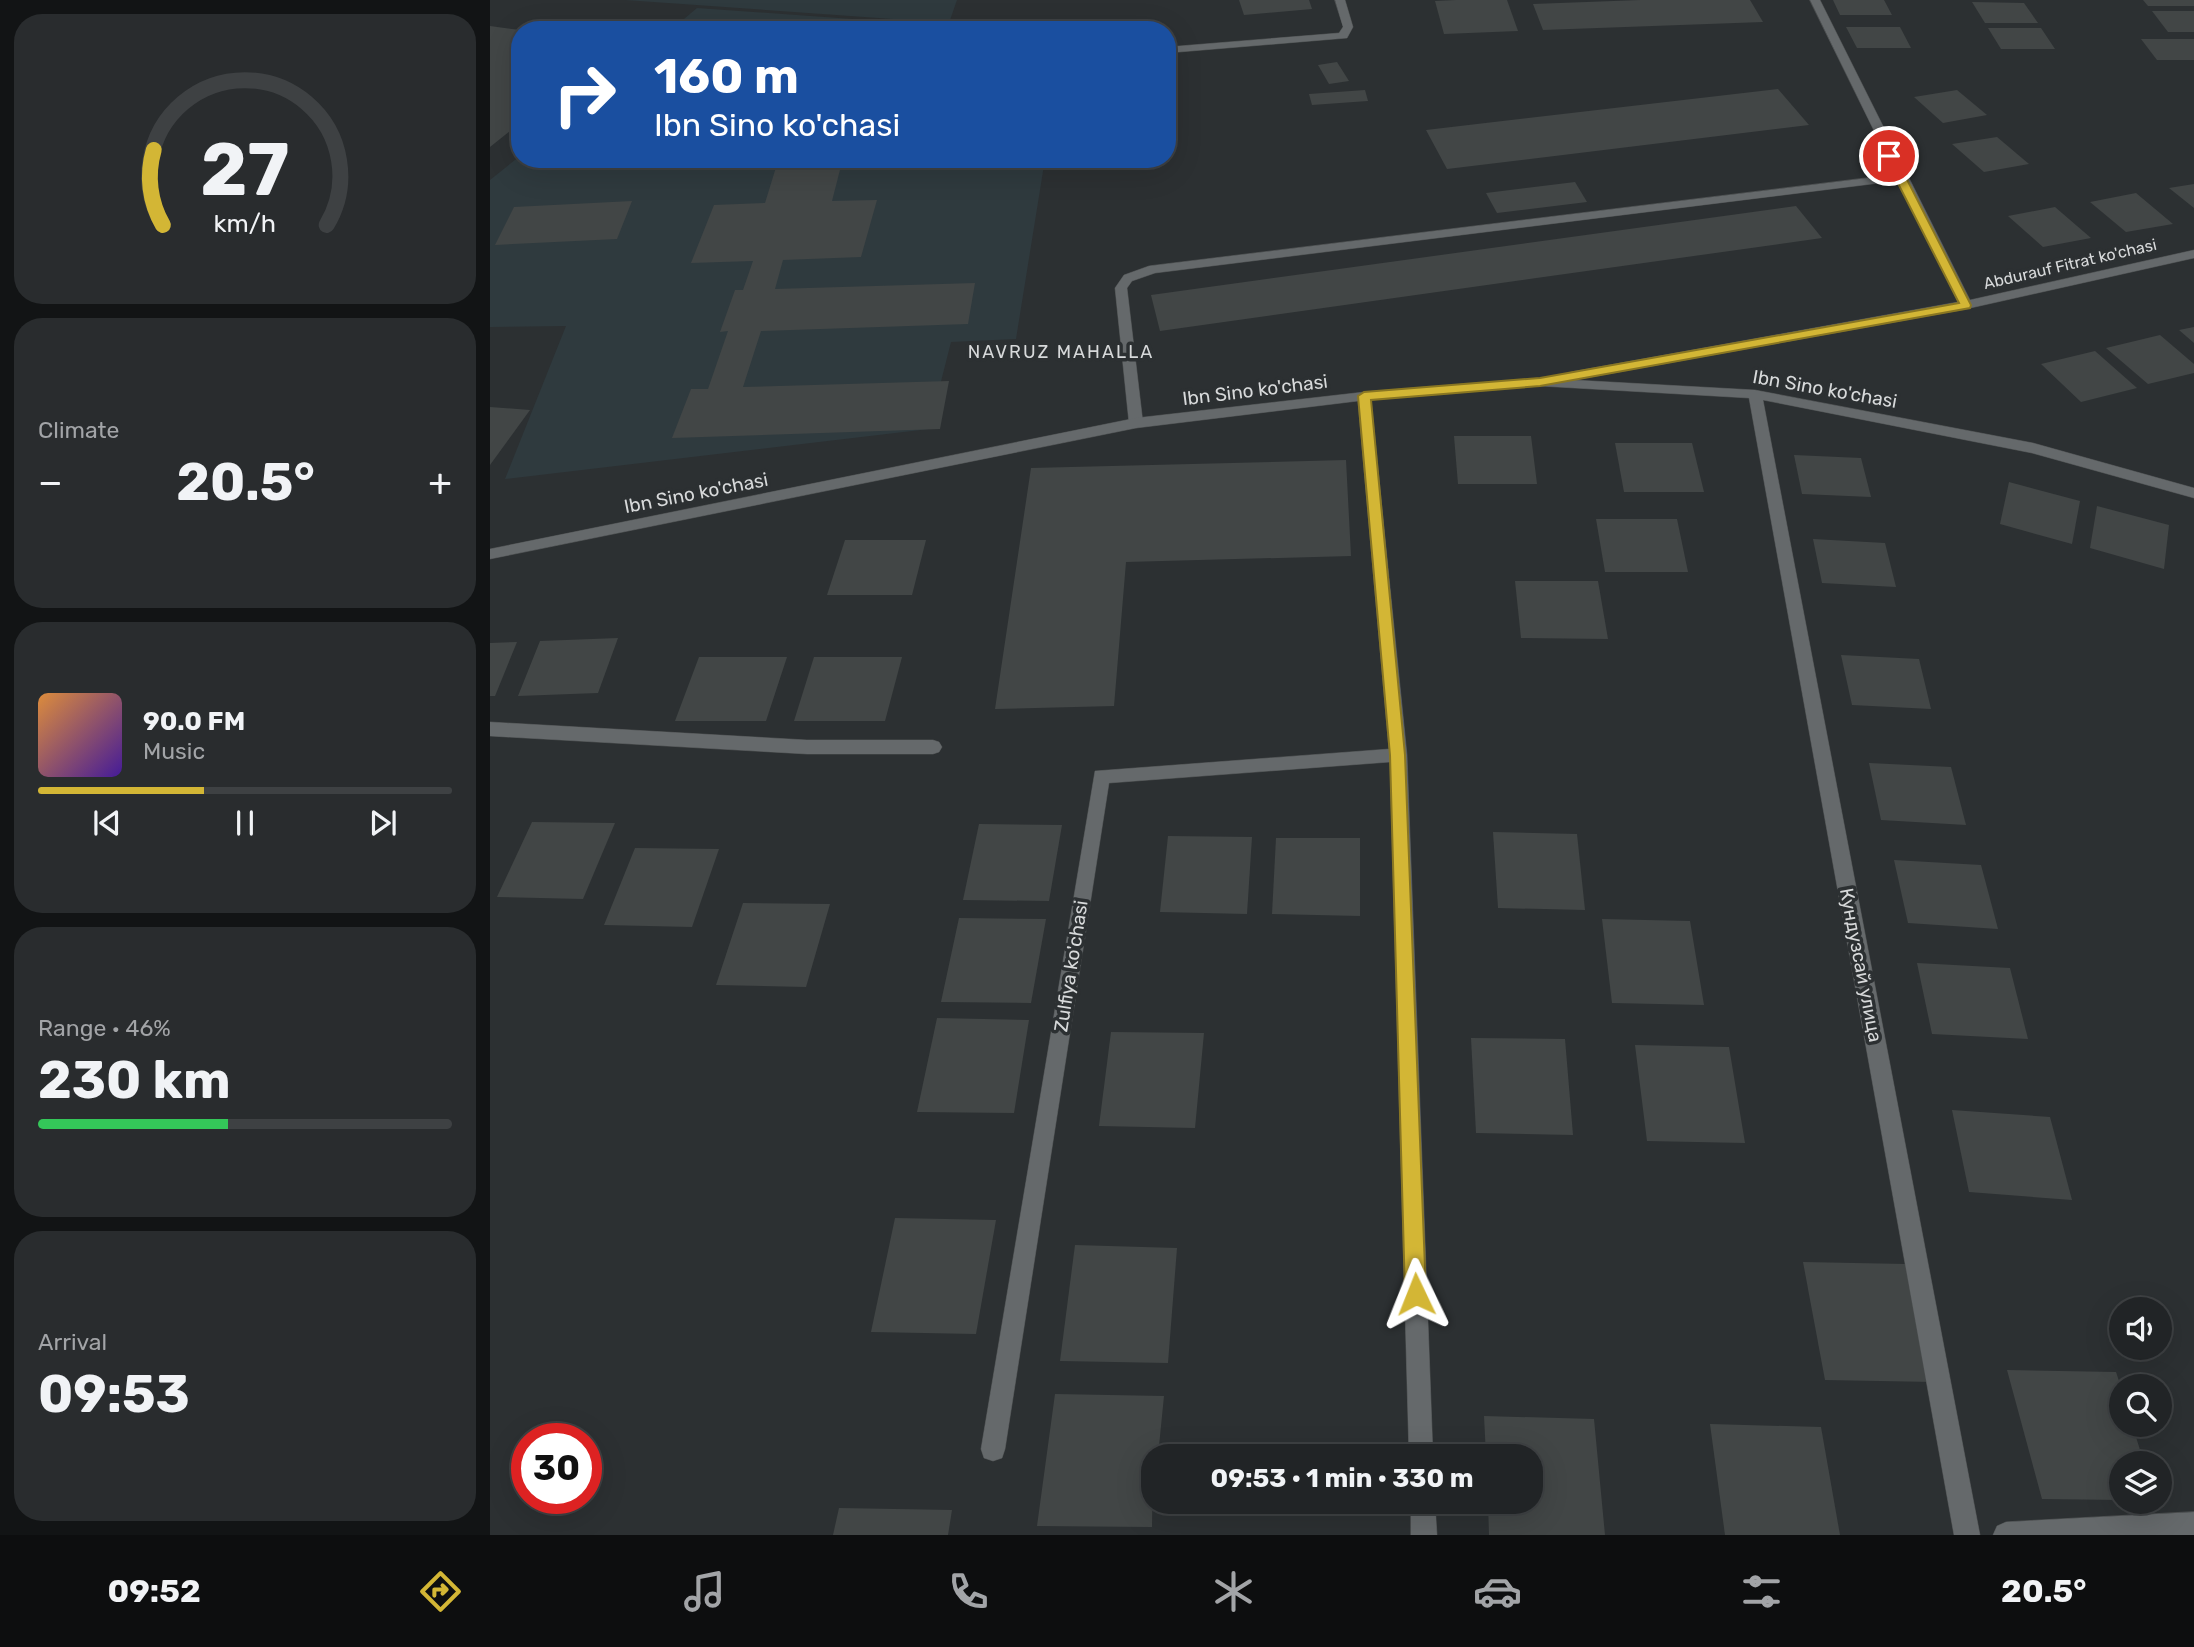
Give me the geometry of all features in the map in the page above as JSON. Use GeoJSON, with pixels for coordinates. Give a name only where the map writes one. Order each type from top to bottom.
{"type":"FeatureCollection","features":[{"type":"Feature","properties":{"kind":"street"},"geometry":{"type":"LineString","coordinates":[[1176,49],[1343,36],[1348,27],[1340,0]]}},
{"type":"Feature","properties":{"kind":"street"},"geometry":{"type":"LineString","coordinates":[[1815,0],[1900,178],[1966,305]]}},
{"type":"Feature","properties":{"kind":"street"},"geometry":{"type":"LineString","coordinates":[[1136,423],[1121,288],[1128,278],[1153,269],[1900,178]]}},
{"type":"Feature","properties":{"kind":"street","name":"Abdurauf Fitrat ko'chasi"},"geometry":{"type":"LineString","coordinates":[[1540,382],[1966,305],[2194,254]]}},
{"type":"Feature","properties":{"kind":"street","name":"Ibn Sino ko'chasi"},"geometry":{"type":"LineString","coordinates":[[490,554],[1136,423],[1364,396],[1540,382],[1755,394],[2033,448],[2194,493]]}},
{"type":"Feature","properties":{"kind":"street","name":"Кундузсай улица"},"geometry":{"type":"LineString","coordinates":[[1755,394],[1967,1535]]}},
{"type":"Feature","properties":{"kind":"street"},"geometry":{"type":"LineString","coordinates":[[1364,396],[1398,755],[1421,1444]]}},
{"type":"Feature","properties":{"kind":"street"},"geometry":{"type":"LineString","coordinates":[[490,729],[807,747],[933,747]]}},
{"type":"Feature","properties":{"kind":"street","name":"Zulfiya ko'chasi"},"geometry":{"type":"LineString","coordinates":[[993,1449],[1101,776],[1398,755]]}},
{"type":"Feature","properties":{"kind":"street"},"geometry":{"type":"LineString","coordinates":[[1423,1514],[1424,1535]]}},
{"type":"Feature","properties":{"kind":"street"},"geometry":{"type":"LineString","coordinates":[[2006,1535],[2194,1524]]}},
{"type":"Feature","properties":{"kind":"shaded area"},"geometry":{"type":"Polygon","coordinates":[[[625,0],[957,0],[950,21],[625,0]]]}},
{"type":"Feature","properties":{"kind":"shaded area"},"geometry":{"type":"Polygon","coordinates":[[[697,8],[880,21],[682,21],[697,8]]]}},
{"type":"Feature","properties":{"kind":"shaded area"},"geometry":{"type":"Polygon","coordinates":[[[511,163],[511,168],[1044,168],[1016,339],[951,342],[929,429],[505,479],[566,326],[490,327],[490,180],[511,163]]]}},
{"type":"Feature","properties":{"kind":"building"},"geometry":{"type":"Polygon","coordinates":[[[1239,0],[1309,0],[1312,9],[1244,15],[1239,0]]]}},
{"type":"Feature","properties":{"kind":"building"},"geometry":{"type":"Polygon","coordinates":[[[1507,0],[1518,31],[1444,34],[1435,1],[1507,0]]]}},
{"type":"Feature","properties":{"kind":"building"},"geometry":{"type":"Polygon","coordinates":[[[1750,0],[1763,22],[1543,30],[1533,4],[1750,0]]]}},
{"type":"Feature","properties":{"kind":"building"},"geometry":{"type":"Polygon","coordinates":[[[1833,0],[1884,0],[1892,15],[1840,15],[1833,0]]]}},
{"type":"Feature","properties":{"kind":"building"},"geometry":{"type":"Polygon","coordinates":[[[2143,0],[2194,0],[2194,6],[2148,6],[2143,0]]]}},
{"type":"Feature","properties":{"kind":"building"},"geometry":{"type":"Polygon","coordinates":[[[1972,2],[2024,3],[2038,23],[1985,23],[1972,2]]]}},
{"type":"Feature","properties":{"kind":"building"},"geometry":{"type":"Polygon","coordinates":[[[2152,11],[2194,11],[2194,32],[2168,32],[2152,11]]]}},
{"type":"Feature","properties":{"kind":"building"},"geometry":{"type":"Polygon","coordinates":[[[490,26],[511,29],[511,130],[490,147],[490,26]]]}},
{"type":"Feature","properties":{"kind":"building"},"geometry":{"type":"Polygon","coordinates":[[[1846,27],[1900,27],[1911,48],[1857,48],[1846,27]]]}},
{"type":"Feature","properties":{"kind":"building"},"geometry":{"type":"Polygon","coordinates":[[[1988,28],[2041,28],[2055,49],[2001,49],[1988,28]]]}},
{"type":"Feature","properties":{"kind":"building"},"geometry":{"type":"Polygon","coordinates":[[[2141,39],[2194,39],[2194,60],[2157,60],[2141,39]]]}},
{"type":"Feature","properties":{"kind":"building"},"geometry":{"type":"Polygon","coordinates":[[[1337,62],[1349,81],[1329,84],[1318,65],[1337,62]]]}},
{"type":"Feature","properties":{"kind":"building"},"geometry":{"type":"Polygon","coordinates":[[[1778,89],[1809,125],[1447,169],[1426,130],[1778,89]]]}},
{"type":"Feature","properties":{"kind":"building"},"geometry":{"type":"Polygon","coordinates":[[[1365,90],[1368,101],[1312,105],[1309,94],[1365,90]]]}},
{"type":"Feature","properties":{"kind":"building"},"geometry":{"type":"Polygon","coordinates":[[[1957,90],[1987,115],[1943,123],[1914,97],[1957,90]]]}},
{"type":"Feature","properties":{"kind":"building"},"geometry":{"type":"Polygon","coordinates":[[[1997,137],[2029,164],[1984,172],[1952,144],[1997,137]]]}},
{"type":"Feature","properties":{"kind":"building"},"geometry":{"type":"Polygon","coordinates":[[[776,168],[840,168],[832,201],[877,200],[861,257],[783,260],[775,289],[975,283],[968,324],[761,331],[743,387],[949,381],[940,429],[672,438],[691,389],[708,389],[728,331],[720,332],[735,290],[743,290],[753,261],[691,263],[714,205],[765,203],[776,168]]]}},
{"type":"Feature","properties":{"kind":"building"},"geometry":{"type":"Polygon","coordinates":[[[1575,182],[1587,202],[1497,213],[1486,193],[1575,182]]]}},
{"type":"Feature","properties":{"kind":"building"},"geometry":{"type":"Polygon","coordinates":[[[2194,184],[2194,208],[2169,188],[2194,184]]]}},
{"type":"Feature","properties":{"kind":"building"},"geometry":{"type":"Polygon","coordinates":[[[2136,193],[2173,224],[2126,232],[2090,202],[2136,193]]]}},
{"type":"Feature","properties":{"kind":"building"},"geometry":{"type":"Polygon","coordinates":[[[632,201],[617,239],[495,245],[514,207],[632,201]]]}},
{"type":"Feature","properties":{"kind":"building"},"geometry":{"type":"Polygon","coordinates":[[[1796,206],[1822,238],[1160,331],[1151,295],[1796,206]]]}},
{"type":"Feature","properties":{"kind":"building"},"geometry":{"type":"Polygon","coordinates":[[[2055,207],[2091,238],[2043,247],[2008,216],[2055,207]]]}},
{"type":"Feature","properties":{"kind":"building"},"geometry":{"type":"Polygon","coordinates":[[[2194,327],[2194,343],[2179,330],[2194,327]]]}},
{"type":"Feature","properties":{"kind":"building"},"geometry":{"type":"Polygon","coordinates":[[[2160,335],[2194,364],[2194,373],[2148,384],[2106,348],[2160,335]]]}},
{"type":"Feature","properties":{"kind":"building"},"geometry":{"type":"Polygon","coordinates":[[[2095,351],[2137,388],[2081,402],[2041,364],[2095,351]]]}},
{"type":"Feature","properties":{"kind":"building"},"geometry":{"type":"Polygon","coordinates":[[[490,407],[530,410],[490,465],[490,407]]]}},
{"type":"Feature","properties":{"kind":"building"},"geometry":{"type":"Polygon","coordinates":[[[1454,436],[1531,436],[1537,484],[1458,484],[1454,436]]]}},
{"type":"Feature","properties":{"kind":"building"},"geometry":{"type":"Polygon","coordinates":[[[1615,443],[1692,443],[1704,492],[1624,492],[1615,443]]]}},
{"type":"Feature","properties":{"kind":"building"},"geometry":{"type":"Polygon","coordinates":[[[1794,455],[1861,458],[1871,497],[1802,494],[1794,455]]]}},
{"type":"Feature","properties":{"kind":"building"},"geometry":{"type":"Polygon","coordinates":[[[1346,460],[1351,556],[1126,562],[1114,706],[995,709],[1031,468],[1346,460]]]}},
{"type":"Feature","properties":{"kind":"building"},"geometry":{"type":"Polygon","coordinates":[[[2009,482],[2080,501],[2072,544],[2000,524],[2009,482]]]}},
{"type":"Feature","properties":{"kind":"building"},"geometry":{"type":"Polygon","coordinates":[[[2097,506],[2169,525],[2164,569],[2090,548],[2097,506]]]}},
{"type":"Feature","properties":{"kind":"building"},"geometry":{"type":"Polygon","coordinates":[[[1596,519],[1677,519],[1688,572],[1605,572],[1596,519]]]}},
{"type":"Feature","properties":{"kind":"building"},"geometry":{"type":"Polygon","coordinates":[[[1813,539],[1885,543],[1896,587],[1822,583],[1813,539]]]}},
{"type":"Feature","properties":{"kind":"building"},"geometry":{"type":"Polygon","coordinates":[[[845,540],[926,540],[912,595],[827,595],[845,540]]]}},
{"type":"Feature","properties":{"kind":"building"},"geometry":{"type":"Polygon","coordinates":[[[1515,581],[1598,581],[1608,639],[1521,638],[1515,581]]]}},
{"type":"Feature","properties":{"kind":"building"},"geometry":{"type":"Polygon","coordinates":[[[618,638],[598,693],[518,696],[540,641],[618,638]]]}},
{"type":"Feature","properties":{"kind":"building"},"geometry":{"type":"Polygon","coordinates":[[[517,642],[495,696],[490,696],[490,643],[517,642]]]}},
{"type":"Feature","properties":{"kind":"building"},"geometry":{"type":"Polygon","coordinates":[[[1841,655],[1919,659],[1931,709],[1852,705],[1841,655]]]}},
{"type":"Feature","properties":{"kind":"building"},"geometry":{"type":"Polygon","coordinates":[[[699,657],[787,657],[766,721],[675,721],[699,657]]]}},
{"type":"Feature","properties":{"kind":"building"},"geometry":{"type":"Polygon","coordinates":[[[814,657],[902,657],[885,721],[794,721],[814,657]]]}},
{"type":"Feature","properties":{"kind":"building"},"geometry":{"type":"Polygon","coordinates":[[[1869,763],[1951,767],[1966,825],[1881,820],[1869,763]]]}},
{"type":"Feature","properties":{"kind":"building"},"geometry":{"type":"Polygon","coordinates":[[[532,822],[615,823],[583,899],[497,897],[532,822]]]}},
{"type":"Feature","properties":{"kind":"building"},"geometry":{"type":"Polygon","coordinates":[[[979,824],[1062,825],[1049,901],[963,900],[979,824]]]}},
{"type":"Feature","properties":{"kind":"building"},"geometry":{"type":"Polygon","coordinates":[[[1493,832],[1577,834],[1585,910],[1498,908],[1493,832]]]}},
{"type":"Feature","properties":{"kind":"building"},"geometry":{"type":"Polygon","coordinates":[[[1168,836],[1252,837],[1247,914],[1160,912],[1168,836]]]}},
{"type":"Feature","properties":{"kind":"building"},"geometry":{"type":"Polygon","coordinates":[[[1276,838],[1360,838],[1360,916],[1272,914],[1276,838]]]}},
{"type":"Feature","properties":{"kind":"building"},"geometry":{"type":"Polygon","coordinates":[[[635,848],[719,849],[692,927],[604,925],[635,848]]]}},
{"type":"Feature","properties":{"kind":"building"},"geometry":{"type":"Polygon","coordinates":[[[1894,860],[1981,865],[1998,929],[1908,923],[1894,860]]]}},
{"type":"Feature","properties":{"kind":"building"},"geometry":{"type":"Polygon","coordinates":[[[743,903],[830,904],[806,987],[716,985],[743,903]]]}},
{"type":"Feature","properties":{"kind":"building"},"geometry":{"type":"Polygon","coordinates":[[[959,918],[1046,919],[1031,1003],[941,1002],[959,918]]]}},
{"type":"Feature","properties":{"kind":"building"},"geometry":{"type":"Polygon","coordinates":[[[1602,919],[1690,921],[1704,1005],[1612,1003],[1602,919]]]}},
{"type":"Feature","properties":{"kind":"building"},"geometry":{"type":"Polygon","coordinates":[[[1917,963],[2010,968],[2028,1039],[1932,1034],[1917,963]]]}},
{"type":"Feature","properties":{"kind":"building"},"geometry":{"type":"Polygon","coordinates":[[[937,1018],[1029,1020],[1014,1113],[917,1112],[937,1018]]]}},
{"type":"Feature","properties":{"kind":"building"},"geometry":{"type":"Polygon","coordinates":[[[1111,1032],[1204,1033],[1195,1128],[1099,1126],[1111,1032]]]}},
{"type":"Feature","properties":{"kind":"building"},"geometry":{"type":"Polygon","coordinates":[[[1471,1038],[1565,1039],[1573,1135],[1476,1133],[1471,1038]]]}},
{"type":"Feature","properties":{"kind":"building"},"geometry":{"type":"Polygon","coordinates":[[[1635,1045],[1729,1047],[1745,1143],[1647,1141],[1635,1045]]]}},
{"type":"Feature","properties":{"kind":"building"},"geometry":{"type":"Polygon","coordinates":[[[1952,1110],[2050,1117],[2072,1200],[1969,1192],[1952,1110]]]}},
{"type":"Feature","properties":{"kind":"building"},"geometry":{"type":"Polygon","coordinates":[[[895,1218],[996,1220],[976,1334],[871,1332],[895,1218]]]}},
{"type":"Feature","properties":{"kind":"building"},"geometry":{"type":"Polygon","coordinates":[[[1075,1245],[1177,1248],[1168,1363],[1060,1361],[1075,1245]]]}},
{"type":"Feature","properties":{"kind":"building"},"geometry":{"type":"Polygon","coordinates":[[[1803,1262],[1906,1264],[1934,1382],[1825,1380],[1803,1262]]]}},
{"type":"Feature","properties":{"kind":"building"},"geometry":{"type":"Polygon","coordinates":[[[2007,1370],[2116,1372],[2117,1374],[2109,1374],[2109,1437],[2136,1437],[2140,1451],[2109,1451],[2109,1500],[2042,1499],[2007,1370]]]}},
{"type":"Feature","properties":{"kind":"building"},"geometry":{"type":"Polygon","coordinates":[[[1055,1394],[1164,1396],[1159,1444],[1141,1444],[1141,1514],[1152,1514],[1152,1527],[1037,1526],[1055,1394]]]}},
{"type":"Feature","properties":{"kind":"building"},"geometry":{"type":"Polygon","coordinates":[[[1484,1416],[1594,1419],[1605,1535],[1489,1535],[1488,1514],[1543,1514],[1543,1444],[1485,1444],[1484,1416]]]}},
{"type":"Feature","properties":{"kind":"building"},"geometry":{"type":"Polygon","coordinates":[[[1710,1424],[1821,1427],[1840,1535],[1725,1535],[1710,1424]]]}},
{"type":"Feature","properties":{"kind":"building"},"geometry":{"type":"Polygon","coordinates":[[[839,1508],[952,1510],[948,1535],[833,1535],[839,1508]]]}},
{"type":"Feature","properties":{"kind":"district","name":"NAVRUZ MAHALLA"},"geometry":{"type":"Point","coordinates":[1061,352]}},
{"type":"Feature","properties":{"kind":"route"},"geometry":{"type":"LineString","coordinates":[[1416,1294],[1398,755],[1364,396],[1540,382],[1966,305],[1889,156]]}}]}
